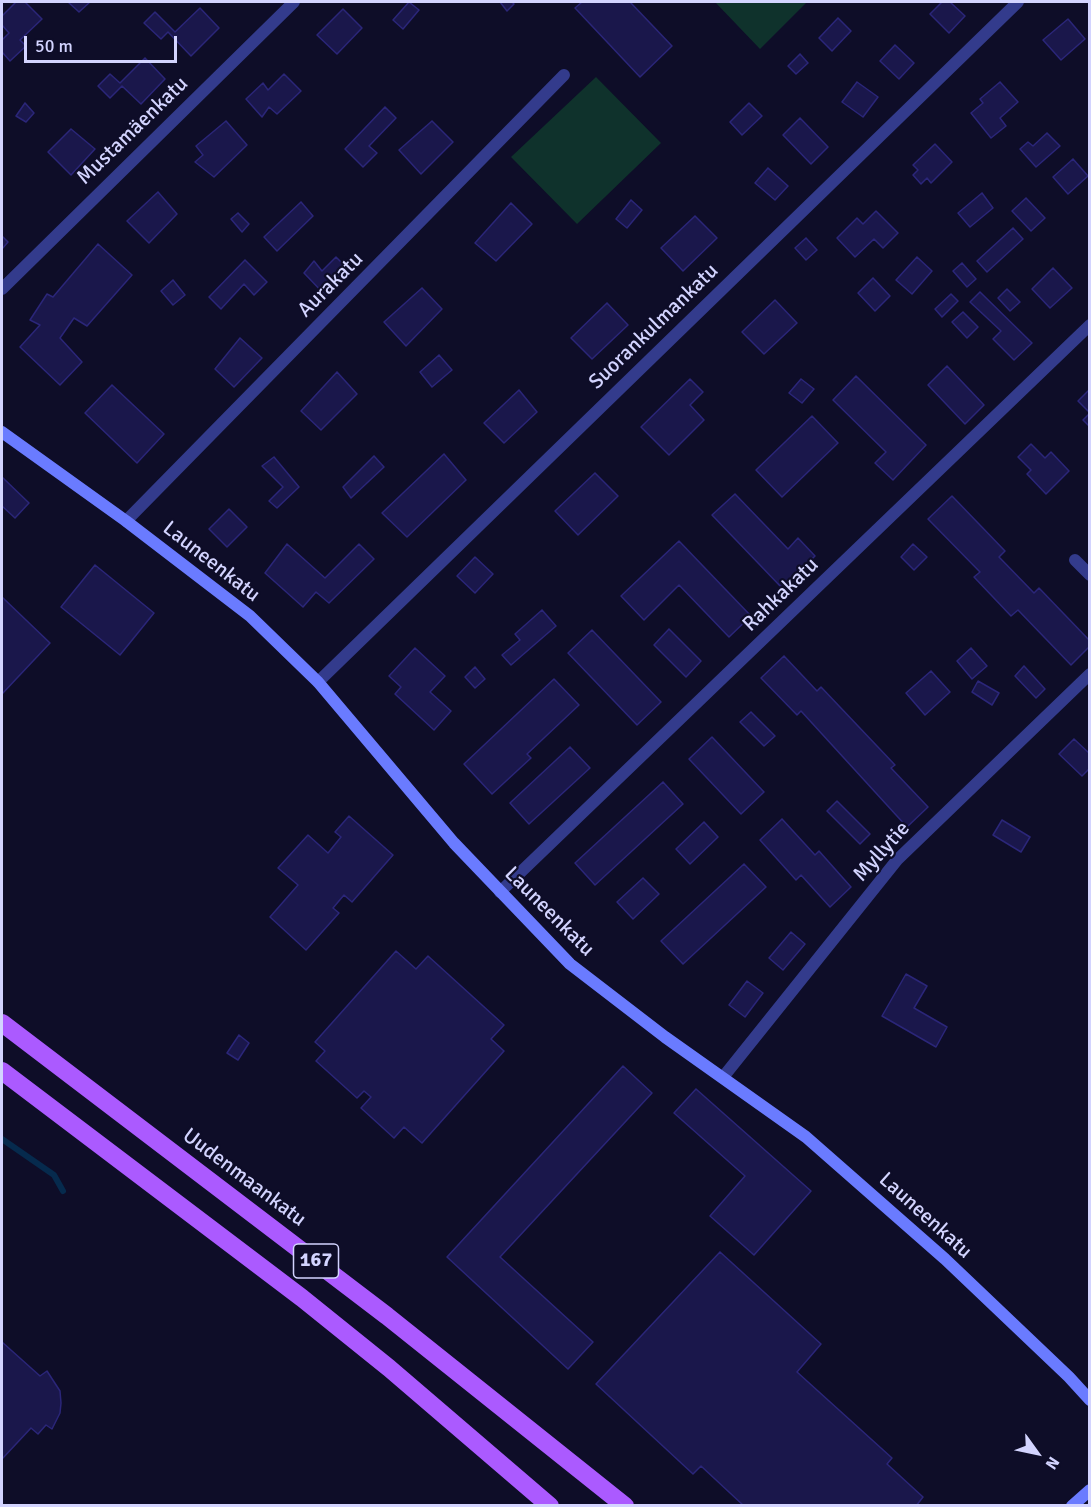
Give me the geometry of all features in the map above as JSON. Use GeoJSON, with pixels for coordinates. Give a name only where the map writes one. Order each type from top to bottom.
{"type":"FeatureCollection","features":[{"type":"Feature","properties":{"kind":"main road","name":"Uudenmaankatu"},"geometry":{"type":"LineString","coordinates":[[2,1023],[387,1316],[625,1506]]}},
{"type":"Feature","properties":{"kind":"main road","name":"167"},"geometry":{"type":"LineString","coordinates":[[2,1071],[302,1298],[389,1368],[550,1506]]}},
{"type":"Feature","properties":{"kind":"street","name":"Mustamäenkatu"},"geometry":{"type":"LineString","coordinates":[[2,289],[294,2]]}},
{"type":"Feature","properties":{"kind":"street","name":"Suorankulmankatu"},"geometry":{"type":"LineString","coordinates":[[318,682],[1018,2]]}},
{"type":"Feature","properties":{"kind":"street","name":"Aurakatu"},"geometry":{"type":"LineString","coordinates":[[126,521],[564,75]]}},
{"type":"Feature","properties":{"kind":"street","name":"Rahkakatu"},"geometry":{"type":"LineString","coordinates":[[500,892],[1089,325]]}},
{"type":"Feature","properties":{"kind":"street","name":"Launeenkatu"},"geometry":{"type":"LineString","coordinates":[[2,432],[126,521],[250,616],[318,682],[454,843],[570,964],[665,1037],[806,1137],[936,1251],[1069,1377],[1089,1400]]}},
{"type":"Feature","properties":{"kind":"street"},"geometry":{"type":"LineString","coordinates":[[1075,560],[1089,575]]}},
{"type":"Feature","properties":{"kind":"street","name":"Myllytie"},"geometry":{"type":"LineString","coordinates":[[723,1076],[897,860],[1089,674]]}},
{"type":"Feature","properties":{"kind":"street"},"geometry":{"type":"LineString","coordinates":[[1072,1506],[1089,1490]]}},
{"type":"Feature","properties":{"kind":"green space"},"geometry":{"type":"Polygon","coordinates":[[[715,2],[807,2],[760,49],[715,2]]]}},
{"type":"Feature","properties":{"kind":"green space"},"geometry":{"type":"Polygon","coordinates":[[[596,77],[661,143],[577,224],[511,157],[596,77]]]}},
{"type":"Feature","properties":{"kind":"building"},"geometry":{"type":"Polygon","coordinates":[[[16,2],[25,2],[42,19],[20,40],[26,46],[10,61],[2,52],[2,40],[9,33],[2,25],[2,16],[16,2]]]}},
{"type":"Feature","properties":{"kind":"building"},"geometry":{"type":"Polygon","coordinates":[[[68,2],[90,2],[79,12],[68,2]]]}},
{"type":"Feature","properties":{"kind":"building"},"geometry":{"type":"Polygon","coordinates":[[[409,2],[419,10],[403,29],[393,20],[409,2]]]}},
{"type":"Feature","properties":{"kind":"building"},"geometry":{"type":"Polygon","coordinates":[[[500,2],[512,2],[514,4],[507,11],[500,2]]]}},
{"type":"Feature","properties":{"kind":"building"},"geometry":{"type":"Polygon","coordinates":[[[582,2],[630,2],[672,46],[640,77],[575,8],[582,2]]]}},
{"type":"Feature","properties":{"kind":"building"},"geometry":{"type":"Polygon","coordinates":[[[942,2],[950,2],[965,16],[949,33],[930,14],[942,2]]]}},
{"type":"Feature","properties":{"kind":"building"},"geometry":{"type":"Polygon","coordinates":[[[200,8],[219,28],[191,56],[168,32],[161,39],[144,23],[155,12],[175,32],[200,8]]]}},
{"type":"Feature","properties":{"kind":"building"},"geometry":{"type":"Polygon","coordinates":[[[343,9],[362,28],[337,54],[317,35],[343,9]]]}},
{"type":"Feature","properties":{"kind":"building"},"geometry":{"type":"Polygon","coordinates":[[[838,18],[851,31],[832,51],[819,38],[838,18]]]}},
{"type":"Feature","properties":{"kind":"building"},"geometry":{"type":"Polygon","coordinates":[[[1068,19],[1085,39],[1061,60],[1043,40],[1068,19]]]}},
{"type":"Feature","properties":{"kind":"building"},"geometry":{"type":"Polygon","coordinates":[[[895,45],[914,63],[899,79],[880,61],[895,45]]]}},
{"type":"Feature","properties":{"kind":"building"},"geometry":{"type":"Polygon","coordinates":[[[800,54],[808,63],[796,74],[788,66],[800,54]]]}},
{"type":"Feature","properties":{"kind":"building"},"geometry":{"type":"Polygon","coordinates":[[[145,58],[165,79],[141,104],[122,86],[110,98],[98,86],[110,74],[120,83],[145,58]]]}},
{"type":"Feature","properties":{"kind":"building"},"geometry":{"type":"Polygon","coordinates":[[[284,74],[301,91],[277,114],[269,107],[262,117],[246,99],[263,83],[268,90],[284,74]]]}},
{"type":"Feature","properties":{"kind":"building"},"geometry":{"type":"Polygon","coordinates":[[[857,82],[878,97],[863,117],[842,102],[857,82]]]}},
{"type":"Feature","properties":{"kind":"building"},"geometry":{"type":"Polygon","coordinates":[[[1000,82],[1018,102],[1000,118],[1006,126],[991,138],[971,113],[983,103],[980,99],[1000,82]]]}},
{"type":"Feature","properties":{"kind":"building"},"geometry":{"type":"Polygon","coordinates":[[[25,103],[34,113],[26,122],[16,116],[25,103]]]}},
{"type":"Feature","properties":{"kind":"building"},"geometry":{"type":"Polygon","coordinates":[[[749,103],[762,116],[742,135],[730,122],[749,103]]]}},
{"type":"Feature","properties":{"kind":"building"},"geometry":{"type":"Polygon","coordinates":[[[385,107],[396,118],[369,146],[377,153],[363,167],[345,149],[385,107]]]}},
{"type":"Feature","properties":{"kind":"building"},"geometry":{"type":"Polygon","coordinates":[[[800,118],[828,147],[811,164],[783,135],[800,118]]]}},
{"type":"Feature","properties":{"kind":"building"},"geometry":{"type":"Polygon","coordinates":[[[226,121],[247,145],[214,177],[195,162],[203,155],[196,146],[226,121]]]}},
{"type":"Feature","properties":{"kind":"building"},"geometry":{"type":"Polygon","coordinates":[[[432,121],[453,142],[421,174],[399,150],[432,121]]]}},
{"type":"Feature","properties":{"kind":"building"},"geometry":{"type":"Polygon","coordinates":[[[71,129],[95,149],[71,175],[48,152],[71,129]]]}},
{"type":"Feature","properties":{"kind":"building"},"geometry":{"type":"Polygon","coordinates":[[[1047,133],[1060,146],[1036,167],[1020,149],[1028,142],[1033,146],[1047,133]]]}},
{"type":"Feature","properties":{"kind":"building"},"geometry":{"type":"Polygon","coordinates":[[[935,144],[952,162],[931,183],[927,178],[921,184],[913,175],[918,170],[913,165],[935,144]]]}},
{"type":"Feature","properties":{"kind":"building"},"geometry":{"type":"Polygon","coordinates":[[[1073,159],[1088,176],[1068,194],[1053,177],[1073,159]]]}},
{"type":"Feature","properties":{"kind":"building"},"geometry":{"type":"Polygon","coordinates":[[[768,168],[788,186],[775,200],[755,183],[768,168]]]}},
{"type":"Feature","properties":{"kind":"building"},"geometry":{"type":"Polygon","coordinates":[[[158,192],[177,214],[149,243],[127,221],[158,192]]]}},
{"type":"Feature","properties":{"kind":"building"},"geometry":{"type":"Polygon","coordinates":[[[982,193],[993,208],[970,227],[958,213],[982,193]]]}},
{"type":"Feature","properties":{"kind":"building"},"geometry":{"type":"Polygon","coordinates":[[[1026,198],[1045,218],[1031,231],[1012,211],[1026,198]]]}},
{"type":"Feature","properties":{"kind":"building"},"geometry":{"type":"Polygon","coordinates":[[[631,200],[642,210],[627,228],[616,219],[631,200]]]}},
{"type":"Feature","properties":{"kind":"building"},"geometry":{"type":"Polygon","coordinates":[[[301,202],[313,216],[277,251],[264,237],[301,202]]]}},
{"type":"Feature","properties":{"kind":"building"},"geometry":{"type":"Polygon","coordinates":[[[511,203],[532,224],[496,261],[475,243],[511,203]]]}},
{"type":"Feature","properties":{"kind":"building"},"geometry":{"type":"Polygon","coordinates":[[[876,211],[898,233],[883,248],[874,239],[855,257],[837,238],[857,218],[863,224],[876,211]]]}},
{"type":"Feature","properties":{"kind":"building"},"geometry":{"type":"Polygon","coordinates":[[[238,213],[249,224],[242,232],[231,219],[238,213]]]}},
{"type":"Feature","properties":{"kind":"building"},"geometry":{"type":"Polygon","coordinates":[[[695,216],[717,238],[683,271],[661,248],[695,216]]]}},
{"type":"Feature","properties":{"kind":"building"},"geometry":{"type":"Polygon","coordinates":[[[1013,228],[1023,239],[987,272],[977,261],[1013,228]]]}},
{"type":"Feature","properties":{"kind":"building"},"geometry":{"type":"Polygon","coordinates":[[[2,236],[8,242],[2,249],[2,236]]]}},
{"type":"Feature","properties":{"kind":"building"},"geometry":{"type":"Polygon","coordinates":[[[806,238],[817,250],[806,260],[795,248],[806,238]]]}},
{"type":"Feature","properties":{"kind":"building"},"geometry":{"type":"Polygon","coordinates":[[[98,244],[132,275],[87,326],[74,318],[60,338],[82,362],[60,385],[20,347],[40,325],[30,320],[47,294],[53,297],[98,244]]]}},
{"type":"Feature","properties":{"kind":"building"},"geometry":{"type":"Polygon","coordinates":[[[336,257],[351,272],[326,296],[304,273],[314,261],[322,271],[336,257]]]}},
{"type":"Feature","properties":{"kind":"building"},"geometry":{"type":"Polygon","coordinates":[[[917,257],[932,271],[912,294],[896,280],[917,257]]]}},
{"type":"Feature","properties":{"kind":"building"},"geometry":{"type":"Polygon","coordinates":[[[245,260],[267,282],[254,295],[244,284],[221,309],[209,297],[245,260]]]}},
{"type":"Feature","properties":{"kind":"building"},"geometry":{"type":"Polygon","coordinates":[[[962,263],[976,279],[967,287],[953,271],[962,263]]]}},
{"type":"Feature","properties":{"kind":"building"},"geometry":{"type":"Polygon","coordinates":[[[1053,268],[1072,288],[1050,308],[1032,289],[1053,268]]]}},
{"type":"Feature","properties":{"kind":"building"},"geometry":{"type":"Polygon","coordinates":[[[873,278],[890,296],[875,311],[858,293],[873,278]]]}},
{"type":"Feature","properties":{"kind":"building"},"geometry":{"type":"Polygon","coordinates":[[[173,280],[185,295],[173,305],[161,291],[173,280]]]}},
{"type":"Feature","properties":{"kind":"building"},"geometry":{"type":"Polygon","coordinates":[[[422,288],[442,309],[406,346],[384,322],[422,288]]]}},
{"type":"Feature","properties":{"kind":"building"},"geometry":{"type":"Polygon","coordinates":[[[1007,289],[1020,302],[1010,311],[998,298],[1007,289]]]}},
{"type":"Feature","properties":{"kind":"building"},"geometry":{"type":"Polygon","coordinates":[[[980,292],[1032,343],[1014,360],[993,339],[1001,331],[970,302],[980,292]]]}},
{"type":"Feature","properties":{"kind":"building"},"geometry":{"type":"Polygon","coordinates":[[[951,294],[958,301],[942,317],[935,309],[951,294]]]}},
{"type":"Feature","properties":{"kind":"building"},"geometry":{"type":"Polygon","coordinates":[[[775,300],[797,323],[764,354],[742,332],[775,300]]]}},
{"type":"Feature","properties":{"kind":"building"},"geometry":{"type":"Polygon","coordinates":[[[607,303],[628,325],[592,359],[571,338],[607,303]]]}},
{"type":"Feature","properties":{"kind":"building"},"geometry":{"type":"Polygon","coordinates":[[[963,312],[978,327],[967,338],[952,322],[963,312]]]}},
{"type":"Feature","properties":{"kind":"building"},"geometry":{"type":"Polygon","coordinates":[[[240,338],[262,358],[234,387],[215,369],[240,338]]]}},
{"type":"Feature","properties":{"kind":"building"},"geometry":{"type":"Polygon","coordinates":[[[439,355],[452,370],[432,387],[420,372],[439,355]]]}},
{"type":"Feature","properties":{"kind":"building"},"geometry":{"type":"Polygon","coordinates":[[[947,366],[984,405],[965,424],[928,385],[947,366]]]}},
{"type":"Feature","properties":{"kind":"building"},"geometry":{"type":"Polygon","coordinates":[[[337,372],[357,394],[321,430],[301,411],[337,372]]]}},
{"type":"Feature","properties":{"kind":"building"},"geometry":{"type":"Polygon","coordinates":[[[856,376],[926,445],[893,480],[875,463],[886,452],[833,400],[856,376]]]}},
{"type":"Feature","properties":{"kind":"building"},"geometry":{"type":"Polygon","coordinates":[[[690,379],[703,392],[690,405],[704,420],[669,455],[641,427],[690,379]]]}},
{"type":"Feature","properties":{"kind":"building"},"geometry":{"type":"Polygon","coordinates":[[[801,379],[814,389],[802,403],[789,393],[801,379]]]}},
{"type":"Feature","properties":{"kind":"building"},"geometry":{"type":"Polygon","coordinates":[[[112,385],[164,434],[137,463],[85,413],[112,385]]]}},
{"type":"Feature","properties":{"kind":"building"},"geometry":{"type":"Polygon","coordinates":[[[1090,389],[1090,413],[1078,401],[1090,389]]]}},
{"type":"Feature","properties":{"kind":"building"},"geometry":{"type":"Polygon","coordinates":[[[519,390],[537,412],[504,443],[484,423],[519,390]]]}},
{"type":"Feature","properties":{"kind":"building"},"geometry":{"type":"Polygon","coordinates":[[[1090,413],[1090,427],[1083,420],[1090,413]]]}},
{"type":"Feature","properties":{"kind":"building"},"geometry":{"type":"Polygon","coordinates":[[[812,416],[838,443],[782,497],[756,470],[812,416]]]}},
{"type":"Feature","properties":{"kind":"building"},"geometry":{"type":"Polygon","coordinates":[[[1031,444],[1045,458],[1051,452],[1069,471],[1046,494],[1027,474],[1031,470],[1018,457],[1031,444]]]}},
{"type":"Feature","properties":{"kind":"building"},"geometry":{"type":"Polygon","coordinates":[[[444,454],[466,480],[407,537],[382,513],[444,454]]]}},
{"type":"Feature","properties":{"kind":"building"},"geometry":{"type":"Polygon","coordinates":[[[374,456],[384,467],[351,498],[343,487],[374,456]]]}},
{"type":"Feature","properties":{"kind":"building"},"geometry":{"type":"Polygon","coordinates":[[[274,457],[299,487],[277,508],[269,501],[283,487],[262,466],[274,457]]]}},
{"type":"Feature","properties":{"kind":"building"},"geometry":{"type":"Polygon","coordinates":[[[595,473],[618,496],[578,535],[555,511],[595,473]]]}},
{"type":"Feature","properties":{"kind":"building"},"geometry":{"type":"Polygon","coordinates":[[[2,477],[29,503],[15,518],[2,506],[2,477]]]}},
{"type":"Feature","properties":{"kind":"building"},"geometry":{"type":"Polygon","coordinates":[[[735,494],[788,549],[798,538],[815,556],[782,588],[712,515],[735,494]]]}},
{"type":"Feature","properties":{"kind":"building"},"geometry":{"type":"Polygon","coordinates":[[[952,496],[1005,551],[999,557],[1034,593],[1039,588],[1090,641],[1090,646],[1071,665],[1018,610],[1011,616],[974,577],[980,572],[928,519],[952,496]]]}},
{"type":"Feature","properties":{"kind":"building"},"geometry":{"type":"Polygon","coordinates":[[[229,509],[247,527],[227,547],[209,529],[229,509]]]}},
{"type":"Feature","properties":{"kind":"building"},"geometry":{"type":"Polygon","coordinates":[[[679,541],[751,616],[729,637],[679,585],[644,620],[621,596],[679,541]]]}},
{"type":"Feature","properties":{"kind":"building"},"geometry":{"type":"Polygon","coordinates":[[[287,544],[325,578],[359,544],[374,559],[329,603],[316,592],[303,607],[265,573],[287,544]]]}},
{"type":"Feature","properties":{"kind":"building"},"geometry":{"type":"Polygon","coordinates":[[[913,544],[927,557],[914,570],[901,557],[913,544]]]}},
{"type":"Feature","properties":{"kind":"building"},"geometry":{"type":"Polygon","coordinates":[[[475,557],[493,574],[475,593],[457,576],[475,557]]]}},
{"type":"Feature","properties":{"kind":"building"},"geometry":{"type":"Polygon","coordinates":[[[95,565],[154,613],[120,655],[61,607],[95,565]]]}},
{"type":"Feature","properties":{"kind":"building"},"geometry":{"type":"Polygon","coordinates":[[[2,597],[50,643],[2,694],[2,597]]]}},
{"type":"Feature","properties":{"kind":"building"},"geometry":{"type":"Polygon","coordinates":[[[542,610],[556,626],[511,665],[502,655],[520,640],[515,634],[542,610]]]}},
{"type":"Feature","properties":{"kind":"building"},"geometry":{"type":"Polygon","coordinates":[[[669,629],[701,661],[686,677],[654,645],[669,629]]]}},
{"type":"Feature","properties":{"kind":"building"},"geometry":{"type":"Polygon","coordinates":[[[592,630],[661,702],[637,725],[568,653],[592,630]]]}},
{"type":"Feature","properties":{"kind":"building"},"geometry":{"type":"Polygon","coordinates":[[[415,648],[445,676],[430,692],[451,711],[434,730],[395,694],[401,687],[389,676],[415,648]]]}},
{"type":"Feature","properties":{"kind":"building"},"geometry":{"type":"Polygon","coordinates":[[[971,648],[987,666],[972,679],[957,661],[971,648]]]}},
{"type":"Feature","properties":{"kind":"building"},"geometry":{"type":"Polygon","coordinates":[[[784,656],[817,691],[821,687],[895,765],[891,768],[928,807],[907,827],[801,711],[797,715],[761,678],[784,656]]]}},
{"type":"Feature","properties":{"kind":"building"},"geometry":{"type":"Polygon","coordinates":[[[1024,666],[1045,689],[1036,698],[1015,676],[1024,666]]]}},
{"type":"Feature","properties":{"kind":"building"},"geometry":{"type":"Polygon","coordinates":[[[475,667],[485,679],[475,688],[465,677],[475,667]]]}},
{"type":"Feature","properties":{"kind":"building"},"geometry":{"type":"Polygon","coordinates":[[[931,671],[950,692],[925,715],[906,693],[931,671]]]}},
{"type":"Feature","properties":{"kind":"building"},"geometry":{"type":"Polygon","coordinates":[[[554,679],[579,705],[527,754],[531,758],[492,794],[464,764],[554,679]]]}},
{"type":"Feature","properties":{"kind":"building"},"geometry":{"type":"Polygon","coordinates":[[[978,681],[999,693],[992,705],[972,692],[978,681]]]}},
{"type":"Feature","properties":{"kind":"building"},"geometry":{"type":"Polygon","coordinates":[[[751,712],[775,736],[764,746],[740,722],[751,712]]]}},
{"type":"Feature","properties":{"kind":"building"},"geometry":{"type":"Polygon","coordinates":[[[712,737],[764,792],[741,814],[689,759],[712,737]]]}},
{"type":"Feature","properties":{"kind":"building"},"geometry":{"type":"Polygon","coordinates":[[[1074,739],[1090,754],[1090,768],[1082,776],[1059,754],[1074,739]]]}},
{"type":"Feature","properties":{"kind":"building"},"geometry":{"type":"Polygon","coordinates":[[[570,747],[590,768],[529,824],[510,803],[570,747]]]}},
{"type":"Feature","properties":{"kind":"building"},"geometry":{"type":"Polygon","coordinates":[[[663,782],[683,804],[595,885],[575,863],[663,782]]]}},
{"type":"Feature","properties":{"kind":"building"},"geometry":{"type":"Polygon","coordinates":[[[837,801],[870,834],[860,844],[827,811],[837,801]]]}},
{"type":"Feature","properties":{"kind":"building"},"geometry":{"type":"Polygon","coordinates":[[[349,816],[393,855],[352,902],[344,895],[333,908],[339,913],[306,950],[270,917],[298,885],[278,868],[308,835],[328,853],[341,837],[335,832],[349,816]]]}},
{"type":"Feature","properties":{"kind":"building"},"geometry":{"type":"Polygon","coordinates":[[[782,819],[815,855],[819,851],[851,887],[830,907],[801,875],[796,880],[760,840],[782,819]]]}},
{"type":"Feature","properties":{"kind":"building"},"geometry":{"type":"Polygon","coordinates":[[[1002,820],[1030,837],[1021,852],[993,835],[1002,820]]]}},
{"type":"Feature","properties":{"kind":"building"},"geometry":{"type":"Polygon","coordinates":[[[704,822],[718,837],[690,864],[676,849],[704,822]]]}},
{"type":"Feature","properties":{"kind":"building"},"geometry":{"type":"Polygon","coordinates":[[[744,864],[766,887],[683,964],[661,941],[744,864]]]}},
{"type":"Feature","properties":{"kind":"building"},"geometry":{"type":"Polygon","coordinates":[[[643,878],[659,894],[633,919],[617,902],[643,878]]]}},
{"type":"Feature","properties":{"kind":"building"},"geometry":{"type":"Polygon","coordinates":[[[791,932],[805,944],[783,970],[769,958],[791,932]]]}},
{"type":"Feature","properties":{"kind":"building"},"geometry":{"type":"Polygon","coordinates":[[[396,951],[416,969],[428,956],[504,1025],[491,1039],[504,1051],[422,1143],[404,1127],[394,1138],[361,1108],[371,1097],[364,1091],[357,1098],[316,1061],[325,1051],[315,1042],[396,951]]]}},
{"type":"Feature","properties":{"kind":"building"},"geometry":{"type":"Polygon","coordinates":[[[906,974],[927,986],[914,1008],[947,1027],[936,1047],[882,1016],[906,974]]]}},
{"type":"Feature","properties":{"kind":"building"},"geometry":{"type":"Polygon","coordinates":[[[747,981],[763,993],[745,1017],[729,1005],[747,981]]]}},
{"type":"Feature","properties":{"kind":"building"},"geometry":{"type":"Polygon","coordinates":[[[239,1035],[249,1043],[238,1060],[227,1053],[239,1035]]]}},
{"type":"Feature","properties":{"kind":"building"},"geometry":{"type":"Polygon","coordinates":[[[623,1066],[652,1093],[500,1257],[593,1342],[568,1369],[447,1257],[623,1066]]]}},
{"type":"Feature","properties":{"kind":"building"},"geometry":{"type":"Polygon","coordinates":[[[696,1089],[811,1191],[754,1255],[710,1216],[745,1176],[674,1113],[696,1089]]]}},
{"type":"Feature","properties":{"kind":"building"},"geometry":{"type":"Polygon","coordinates":[[[720,1252],[821,1344],[797,1372],[892,1458],[887,1464],[923,1497],[916,1506],[744,1506],[701,1466],[693,1474],[596,1384],[720,1252]]]}},
{"type":"Feature","properties":{"kind":"building"},"geometry":{"type":"Polygon","coordinates":[[[2,1342],[40,1376],[47,1371],[60,1391],[61,1403],[60,1413],[52,1429],[46,1425],[38,1434],[31,1428],[2,1459],[2,1342]]]}},
{"type":"Feature","properties":{"kind":"waterway"},"geometry":{"type":"LineString","coordinates":[[2,1139],[54,1175],[63,1191]]}}]}
